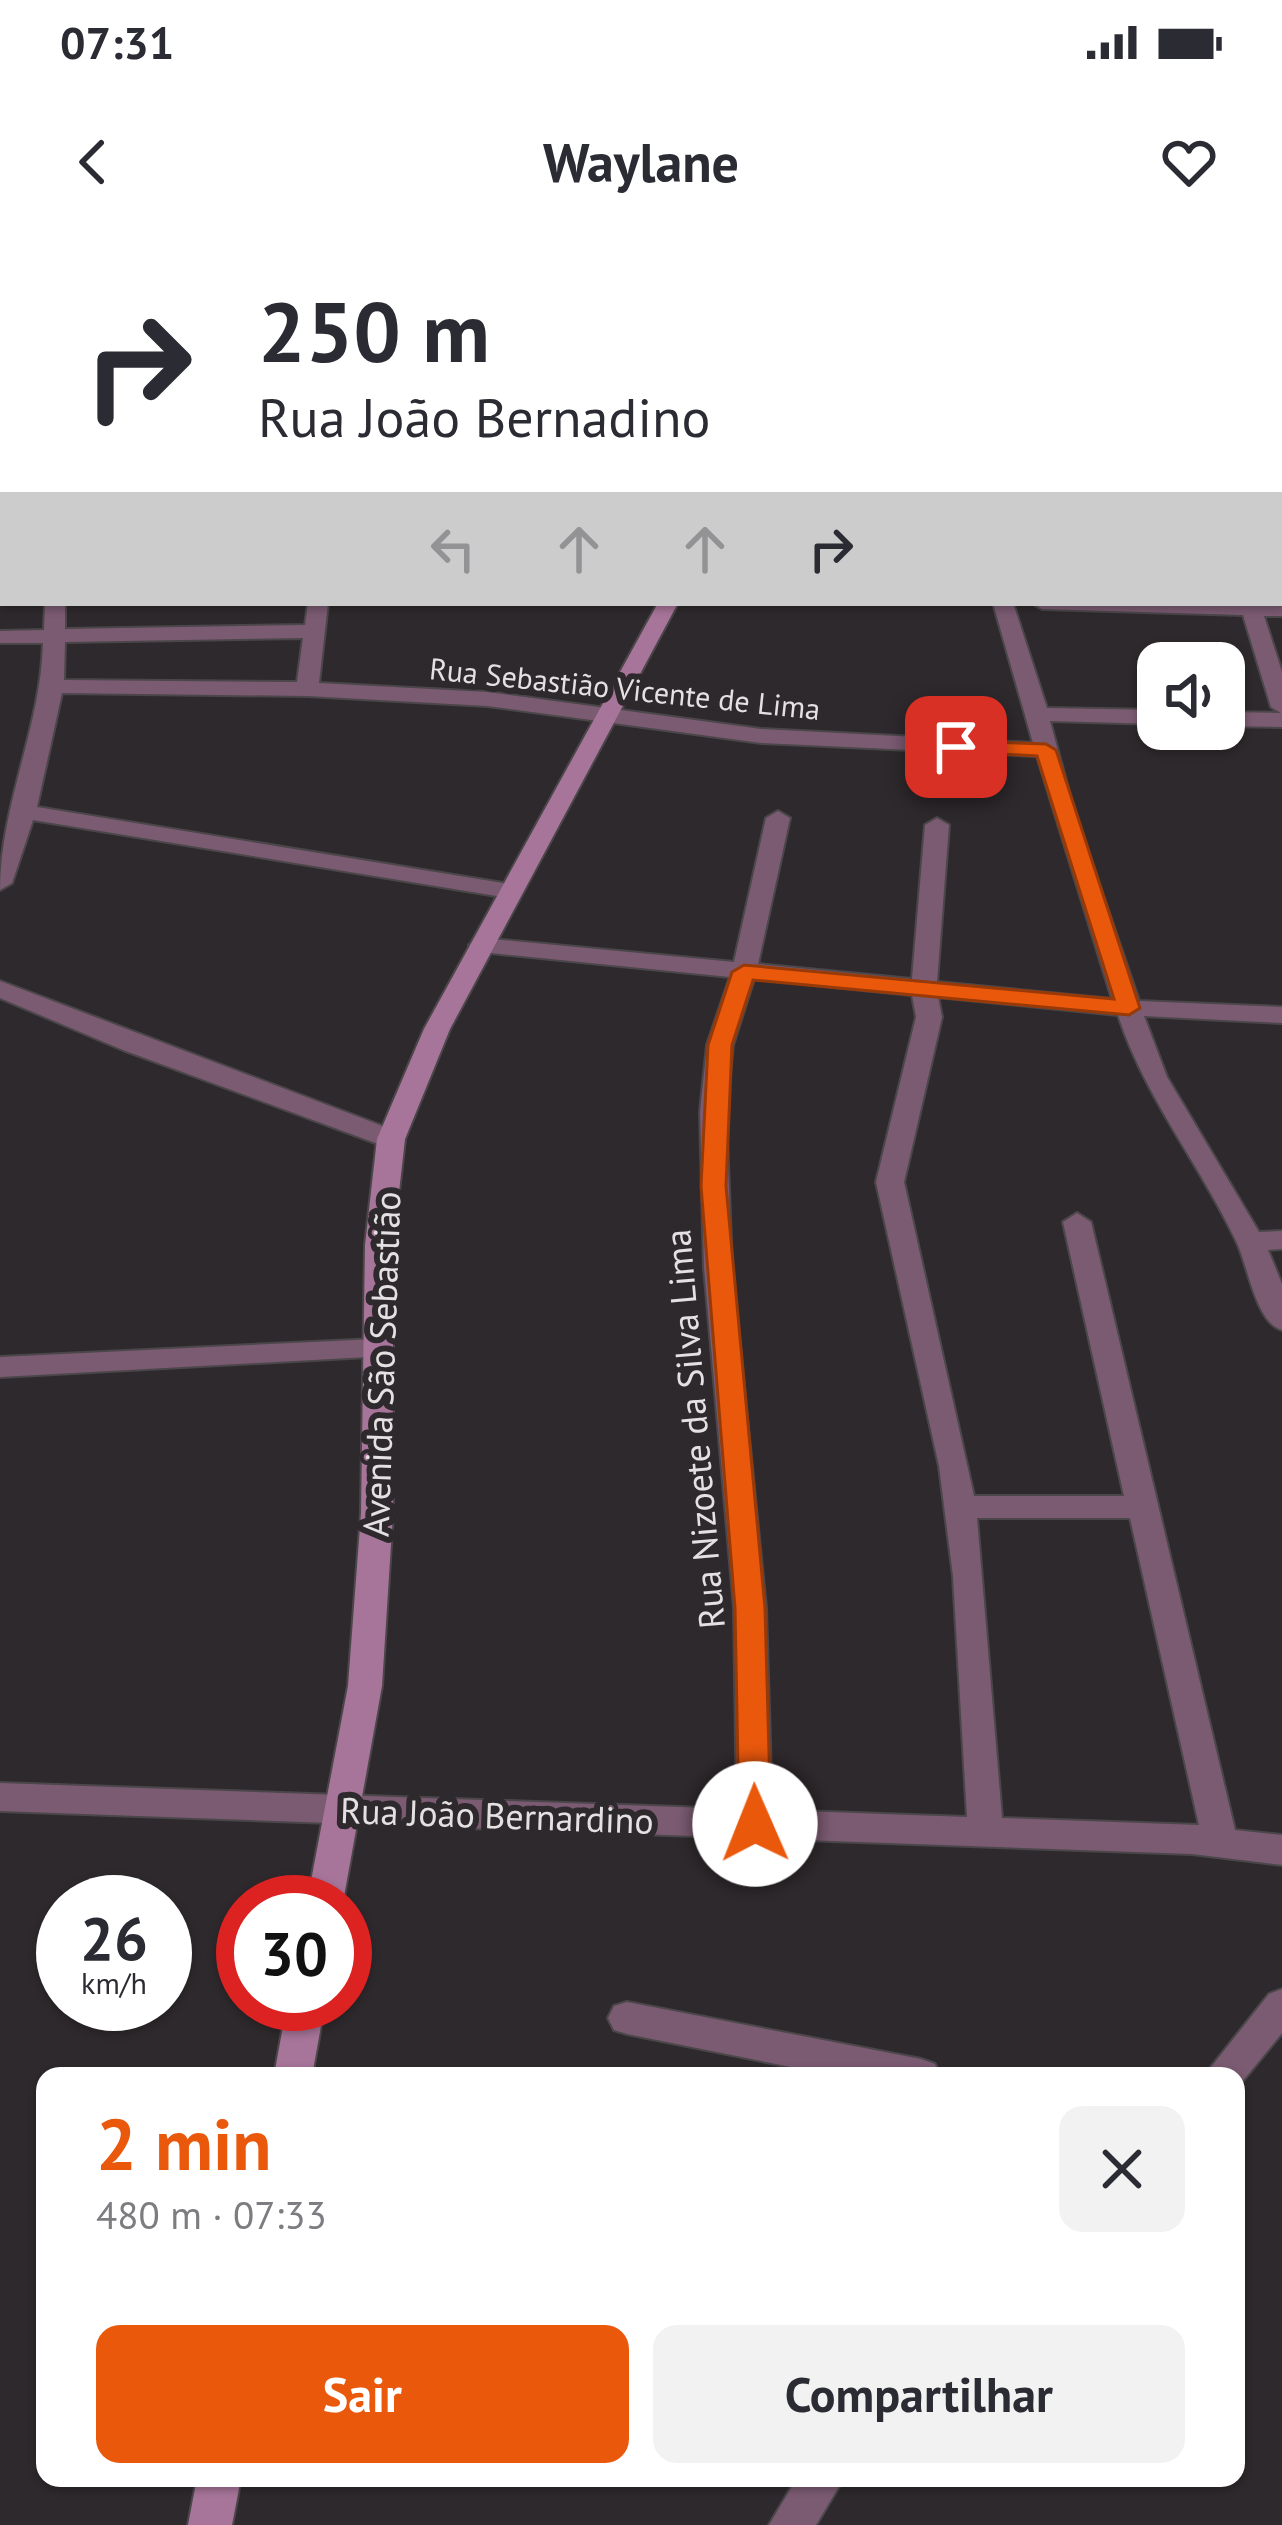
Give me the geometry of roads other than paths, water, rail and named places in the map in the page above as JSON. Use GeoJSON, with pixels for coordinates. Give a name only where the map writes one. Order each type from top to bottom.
{"type":"FeatureCollection","features":[{"type":"Feature","properties":{"kind":"main road","name":"Avenida São Sebastião"},"geometry":{"type":"LineString","coordinates":[[330,1875],[365,1686],[377,1513],[379,1245],[391,1139],[418,1070],[508,891],[666,606]]}},
{"type":"Feature","properties":{"kind":"main road"},"geometry":{"type":"LineString","coordinates":[[294,2067],[301,2031]]}},
{"type":"Feature","properties":{"kind":"main road"},"geometry":{"type":"LineString","coordinates":[[210,2525],[217,2487]]}},
{"type":"Feature","properties":{"kind":"street"},"geometry":{"type":"LineString","coordinates":[[0,884],[24,812],[53,686],[55,606]]}},
{"type":"Feature","properties":{"kind":"street"},"geometry":{"type":"LineString","coordinates":[[307,689],[318,606]]}},
{"type":"Feature","properties":{"kind":"street"},"geometry":{"type":"LineString","coordinates":[[1005,606],[1046,750],[1154,1077],[1251,1242],[1282,1320]]}},
{"type":"Feature","properties":{"kind":"street"},"geometry":{"type":"LineString","coordinates":[[1282,610],[1251,606],[1282,707]]}},
{"type":"Feature","properties":{"kind":"street"},"geometry":{"type":"LineString","coordinates":[[0,637],[314,631]]}},
{"type":"Feature","properties":{"kind":"street","name":"Rua Sebastião Vicente de Lima"},"geometry":{"type":"LineString","coordinates":[[53,686],[307,689],[488,699],[761,736],[1046,750]]}},
{"type":"Feature","properties":{"kind":"street"},"geometry":{"type":"LineString","coordinates":[[1037,714],[1137,716]]}},
{"type":"Feature","properties":{"kind":"street"},"geometry":{"type":"LineString","coordinates":[[1245,719],[1282,720]]}},
{"type":"Feature","properties":{"kind":"street"},"geometry":{"type":"LineString","coordinates":[[24,812],[508,891]]}},
{"type":"Feature","properties":{"kind":"street","name":"Rua Nizoete da Silva Lima"},"geometry":{"type":"LineString","coordinates":[[755,1824],[750,1608],[713,1186],[720,1045],[744,972],[778,818]]}},
{"type":"Feature","properties":{"kind":"street"},"geometry":{"type":"LineString","coordinates":[[937,825],[924,989],[929,1017],[893,1153],[890,1182],[960,1507],[969,1576],[985,1832]]}},
{"type":"Feature","properties":{"kind":"street"},"geometry":{"type":"LineString","coordinates":[[481,945],[1129,1008],[1282,1015]]}},
{"type":"Feature","properties":{"kind":"street"},"geometry":{"type":"LineString","coordinates":[[0,989],[132,1044],[391,1139]]}},
{"type":"Feature","properties":{"kind":"street"},"geometry":{"type":"LineString","coordinates":[[1077,1222],[1220,1842]]}},
{"type":"Feature","properties":{"kind":"street"},"geometry":{"type":"LineString","coordinates":[[1251,1242],[1282,1240]]}},
{"type":"Feature","properties":{"kind":"street"},"geometry":{"type":"LineString","coordinates":[[0,1367],[376,1349]]}},
{"type":"Feature","properties":{"kind":"street"},"geometry":{"type":"LineString","coordinates":[[960,1507],[1145,1507]]}},
{"type":"Feature","properties":{"kind":"street","name":"Rua João Bernardino"},"geometry":{"type":"LineString","coordinates":[[0,1797],[985,1832],[1220,1842],[1282,1850]]}},
{"type":"Feature","properties":{"kind":"street"},"geometry":{"type":"LineString","coordinates":[[1230,2067],[1282,2005]]}},
{"type":"Feature","properties":{"kind":"street"},"geometry":{"type":"LineString","coordinates":[[627,2018],[875,2067]]}},
{"type":"Feature","properties":{"kind":"street"},"geometry":{"type":"LineString","coordinates":[[791,2525],[816,2487]]}}]}
